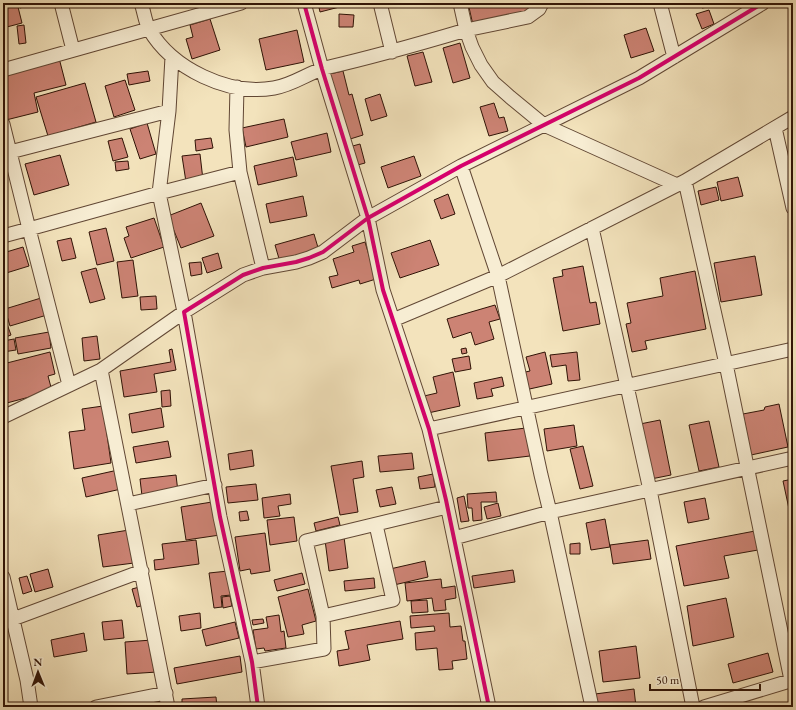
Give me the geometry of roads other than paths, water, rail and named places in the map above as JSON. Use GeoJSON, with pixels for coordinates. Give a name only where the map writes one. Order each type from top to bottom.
{"type":"FeatureCollection","features":[{"type":"Feature","properties":{"kind":"street"},"geometry":{"type":"LineString","coordinates":[[61,3],[73,50]]}},
{"type":"Feature","properties":{"kind":"street"},"geometry":{"type":"LineString","coordinates":[[141,3],[149,28],[172,57],[185,67],[206,77],[229,86],[250,90],[276,88],[289,84],[322,69],[392,52],[466,30],[528,17],[539,10],[542,3]]}},
{"type":"Feature","properties":{"kind":"street"},"geometry":{"type":"LineString","coordinates":[[3,70],[220,6],[241,3]]}},
{"type":"Feature","properties":{"kind":"street"},"geometry":{"type":"LineString","coordinates":[[304,3],[322,69],[368,218],[383,290],[429,429],[448,507],[490,707]]}},
{"type":"Feature","properties":{"kind":"street"},"geometry":{"type":"LineString","coordinates":[[380,3],[392,52]]}},
{"type":"Feature","properties":{"kind":"street"},"geometry":{"type":"LineString","coordinates":[[460,3],[466,30],[481,65],[493,82],[544,125],[681,183]]}},
{"type":"Feature","properties":{"kind":"street"},"geometry":{"type":"LineString","coordinates":[[660,3],[674,57]]}},
{"type":"Feature","properties":{"kind":"street"},"geometry":{"type":"LineString","coordinates":[[3,417],[102,370],[184,312],[243,275],[263,268],[296,262],[323,252],[368,218],[461,166],[639,78],[674,57],[749,7],[763,3]]}},
{"type":"Feature","properties":{"kind":"street"},"geometry":{"type":"LineString","coordinates":[[172,57],[169,111],[159,193],[184,312],[215,485],[252,662],[258,707]]}},
{"type":"Feature","properties":{"kind":"street"},"geometry":{"type":"LineString","coordinates":[[237,87],[236,130],[240,172],[263,268]]}},
{"type":"Feature","properties":{"kind":"street"},"geometry":{"type":"LineString","coordinates":[[10,152],[169,111]]}},
{"type":"Feature","properties":{"kind":"street"},"geometry":{"type":"LineString","coordinates":[[393,320],[498,276],[681,183],[793,117]]}},
{"type":"Feature","properties":{"kind":"street"},"geometry":{"type":"LineString","coordinates":[[3,124],[68,385]]}},
{"type":"Feature","properties":{"kind":"street"},"geometry":{"type":"LineString","coordinates":[[775,128],[793,208]]}},
{"type":"Feature","properties":{"kind":"street"},"geometry":{"type":"LineString","coordinates":[[461,166],[498,276],[592,707]]}},
{"type":"Feature","properties":{"kind":"street"},"geometry":{"type":"LineString","coordinates":[[3,236],[240,172]]}},
{"type":"Feature","properties":{"kind":"street"},"geometry":{"type":"LineString","coordinates":[[681,183],[726,364],[792,680],[704,707]]}},
{"type":"Feature","properties":{"kind":"street"},"geometry":{"type":"LineString","coordinates":[[592,228],[650,490],[693,707]]}},
{"type":"Feature","properties":{"kind":"street"},"geometry":{"type":"LineString","coordinates":[[429,429],[793,349]]}},
{"type":"Feature","properties":{"kind":"street"},"geometry":{"type":"LineString","coordinates":[[102,370],[168,707]]}},
{"type":"Feature","properties":{"kind":"street"},"geometry":{"type":"LineString","coordinates":[[454,538],[550,512],[793,458]]}},
{"type":"Feature","properties":{"kind":"street"},"geometry":{"type":"LineString","coordinates":[[128,504],[215,485]]}},
{"type":"Feature","properties":{"kind":"street"},"geometry":{"type":"LineString","coordinates":[[252,662],[324,649],[323,616],[306,542],[448,507]]}},
{"type":"Feature","properties":{"kind":"street"},"geometry":{"type":"LineString","coordinates":[[323,616],[393,600],[376,525]]}},
{"type":"Feature","properties":{"kind":"street"},"geometry":{"type":"LineString","coordinates":[[12,619],[142,571]]}},
{"type":"Feature","properties":{"kind":"street"},"geometry":{"type":"LineString","coordinates":[[3,577],[27,680],[31,707]]}},
{"type":"Feature","properties":{"kind":"street"},"geometry":{"type":"LineString","coordinates":[[96,707],[166,693]]}}]}
